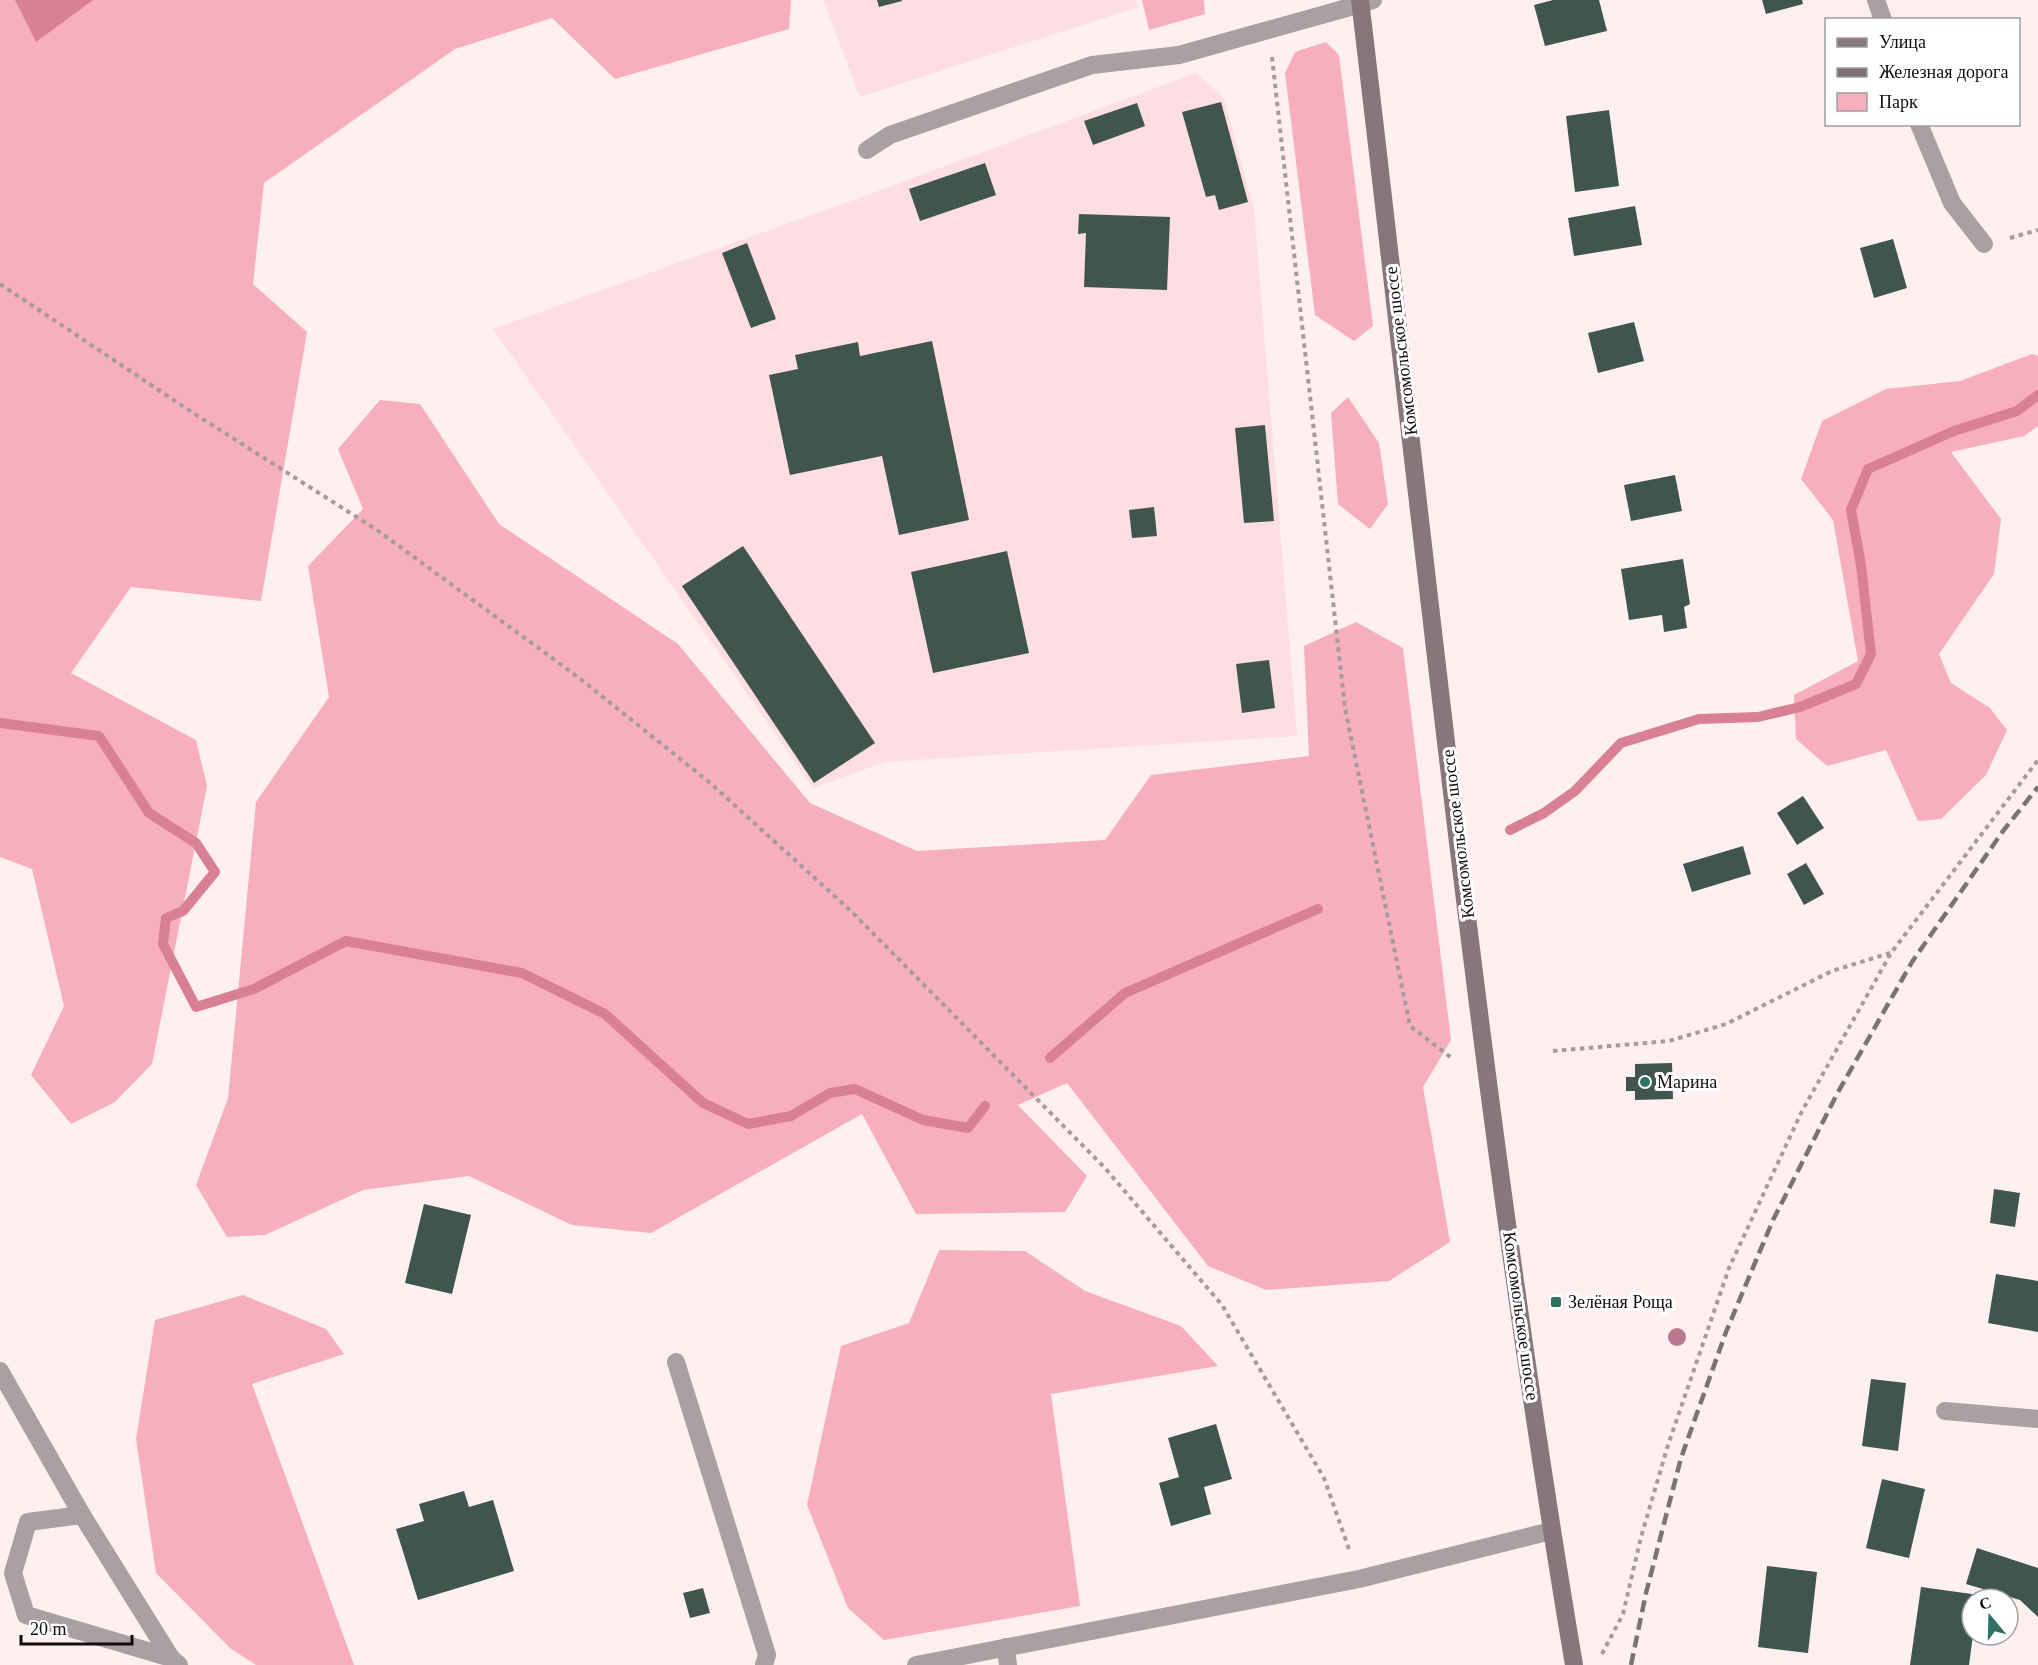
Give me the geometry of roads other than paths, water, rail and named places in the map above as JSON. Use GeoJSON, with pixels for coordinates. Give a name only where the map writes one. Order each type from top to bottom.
{"type":"FeatureCollection","features":[{"type":"Feature","properties":{"kind":"main road","name":"Комсомольское шоссе"},"geometry":{"type":"LineString","coordinates":[[1365,1],[1484,1056],[1551,1531],[1574,1665]]}},
{"type":"Feature","properties":{"kind":"street"},"geometry":{"type":"LineString","coordinates":[[1876,0],[1881,18]]}},
{"type":"Feature","properties":{"kind":"street"},"geometry":{"type":"LineString","coordinates":[[867,150],[890,135],[1092,65],[1179,55],[1365,1]]}},
{"type":"Feature","properties":{"kind":"street"},"geometry":{"type":"LineString","coordinates":[[1920,126],[1952,203],[1984,244]]}},
{"type":"Feature","properties":{"kind":"street"},"geometry":{"type":"LineString","coordinates":[[676,1362],[767,1655],[764,1665]]}},
{"type":"Feature","properties":{"kind":"street"},"geometry":{"type":"LineString","coordinates":[[0,1371],[82,1515],[175,1662]]}},
{"type":"Feature","properties":{"kind":"street"},"geometry":{"type":"LineString","coordinates":[[1945,1412],[2038,1419]]}},
{"type":"Feature","properties":{"kind":"street"},"geometry":{"type":"LineString","coordinates":[[82,1515],[28,1522],[13,1572],[26,1616],[175,1662]]}},
{"type":"Feature","properties":{"kind":"street"},"geometry":{"type":"LineString","coordinates":[[916,1665],[1007,1656],[1359,1579],[1551,1531]]}},
{"type":"Feature","properties":{"kind":"waterway"},"geometry":{"type":"LineString","coordinates":[[1510,830],[1544,813],[1575,791],[1621,743],[1699,719],[1758,717],[1800,707],[1856,684],[1871,654],[1861,565],[1851,510],[1868,469],[1954,431],[2017,411],[2038,395]]}},
{"type":"Feature","properties":{"kind":"waterway"},"geometry":{"type":"LineString","coordinates":[[0,723],[99,736],[149,813],[196,843],[215,872],[183,911],[166,918],[163,944],[196,1007],[254,989],[346,941],[522,973],[605,1014],[703,1103],[748,1124],[791,1116],[830,1093],[855,1089],[923,1120],[968,1128],[985,1106]]}},
{"type":"Feature","properties":{"kind":"waterway"},"geometry":{"type":"LineString","coordinates":[[1050,1058],[1125,993],[1318,909]]}},
{"type":"Feature","properties":{"kind":"railway"},"geometry":{"type":"LineString","coordinates":[[1631,1665],[1646,1593],[1681,1458],[1726,1332],[1773,1220],[1837,1094],[1912,962],[2003,831],[2038,787]]}},
{"type":"Feature","properties":{"kind":"place","name":"Марина"},"geometry":{"type":"Point","coordinates":[1645,1082]}},
{"type":"Feature","properties":{"kind":"place","name":"Зелёная Роща"},"geometry":{"type":"Point","coordinates":[1556,1302]}}]}
